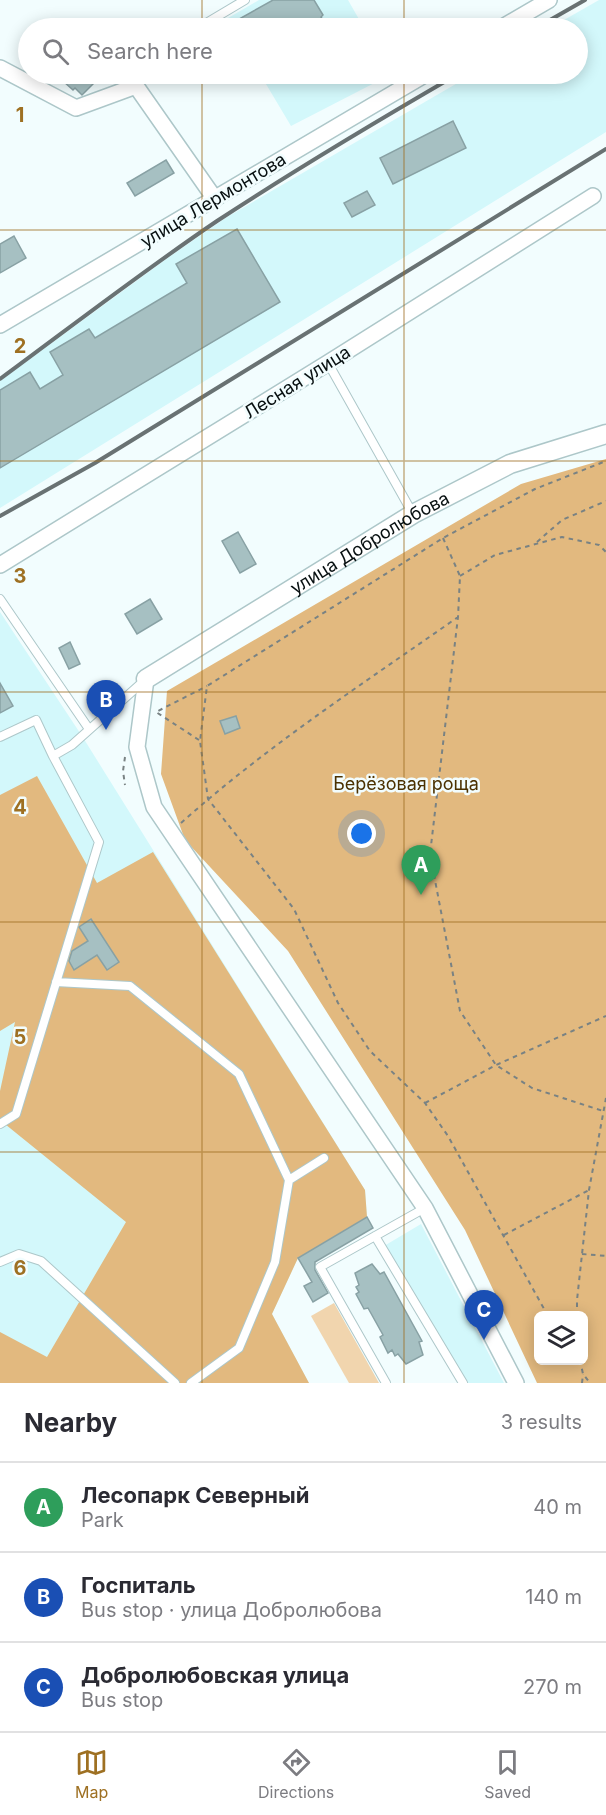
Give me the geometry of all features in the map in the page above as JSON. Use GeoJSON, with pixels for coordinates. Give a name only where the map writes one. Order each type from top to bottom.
{"type":"FeatureCollection","features":[{"type":"Feature","properties":{"kind":"street"},"geometry":{"type":"LineString","coordinates":[[518,18],[549,0]]}},
{"type":"Feature","properties":{"kind":"street"},"geometry":{"type":"LineString","coordinates":[[0,68],[18,77]]}},
{"type":"Feature","properties":{"kind":"street"},"geometry":{"type":"LineString","coordinates":[[30,84],[76,108],[131,84]]}},
{"type":"Feature","properties":{"kind":"street"},"geometry":{"type":"LineString","coordinates":[[143,84],[215,199]]}},
{"type":"Feature","properties":{"kind":"street","name":"улица Лермонтова"},"geometry":{"type":"LineString","coordinates":[[0,325],[409,84]]}},
{"type":"Feature","properties":{"kind":"street","name":"Лесная улица"},"geometry":{"type":"LineString","coordinates":[[0,565],[593,196]]}},
{"type":"Feature","properties":{"kind":"street","name":"улица Добролюбова"},"geometry":{"type":"LineString","coordinates":[[146,679],[413,514],[510,464],[606,434]]}},
{"type":"Feature","properties":{"kind":"street"},"geometry":{"type":"LineString","coordinates":[[146,679],[137,747],[154,807],[425,1208],[516,1383]]}},
{"type":"Feature","properties":{"kind":"lane"},"geometry":{"type":"LineString","coordinates":[[215,18],[245,0]]}},
{"type":"Feature","properties":{"kind":"lane"},"geometry":{"type":"LineString","coordinates":[[328,363],[413,514]]}},
{"type":"Feature","properties":{"kind":"lane"},"geometry":{"type":"LineString","coordinates":[[0,600],[89,729]]}},
{"type":"Feature","properties":{"kind":"lane"},"geometry":{"type":"LineString","coordinates":[[53,756],[72,745],[146,679]]}},
{"type":"Feature","properties":{"kind":"lane"},"geometry":{"type":"LineString","coordinates":[[0,737],[36,720],[99,842],[16,1114],[0,1124]]}},
{"type":"Feature","properties":{"kind":"lane"},"geometry":{"type":"LineString","coordinates":[[56,982],[130,986],[239,1074],[289,1180],[274,1262],[239,1348],[191,1383]]}},
{"type":"Feature","properties":{"kind":"lane"},"geometry":{"type":"LineString","coordinates":[[289,1180],[324,1158]]}},
{"type":"Feature","properties":{"kind":"lane"},"geometry":{"type":"LineString","coordinates":[[386,1383],[320,1267],[425,1208]]}},
{"type":"Feature","properties":{"kind":"lane"},"geometry":{"type":"LineString","coordinates":[[375,1236],[463,1383]]}},
{"type":"Feature","properties":{"kind":"lane"},"geometry":{"type":"LineString","coordinates":[[0,1262],[19,1254],[41,1261],[175,1383]]}},
{"type":"Feature","properties":{"kind":"path"},"geometry":{"type":"LineString","coordinates":[[200,741],[156,712],[207,686],[443,538],[535,489],[606,461]]}},
{"type":"Feature","properties":{"kind":"path"},"geometry":{"type":"LineString","coordinates":[[535,544],[562,520],[606,501]]}},
{"type":"Feature","properties":{"kind":"path"},"geometry":{"type":"LineString","coordinates":[[460,576],[495,555],[562,537],[599,545],[606,552]]}},
{"type":"Feature","properties":{"kind":"path"},"geometry":{"type":"LineString","coordinates":[[443,538],[460,576],[458,617],[430,854],[460,1011],[496,1065],[532,1088],[603,1111]]}},
{"type":"Feature","properties":{"kind":"path"},"geometry":{"type":"LineString","coordinates":[[171,832],[208,799],[296,730],[458,617]]}},
{"type":"Feature","properties":{"kind":"path"},"geometry":{"type":"LineString","coordinates":[[207,686],[200,741],[208,799],[294,909],[338,1003],[370,1051],[425,1102],[448,1136],[545,1311]]}},
{"type":"Feature","properties":{"kind":"path"},"geometry":{"type":"LineString","coordinates":[[425,1102],[496,1065],[606,1016]]}},
{"type":"Feature","properties":{"kind":"path"},"geometry":{"type":"LineString","coordinates":[[577,1311],[589,1190],[606,1098]]}},
{"type":"Feature","properties":{"kind":"path"},"geometry":{"type":"LineString","coordinates":[[504,1235],[589,1190]]}},
{"type":"Feature","properties":{"kind":"path"},"geometry":{"type":"LineString","coordinates":[[582,1254],[606,1256]]}},
{"type":"Feature","properties":{"kind":"path"},"geometry":{"type":"LineString","coordinates":[[581,1365],[582,1383]]}},
{"type":"Feature","properties":{"kind":"path"},"geometry":{"type":"LineString","coordinates":[[583,1374],[590,1383]]}},
{"type":"Feature","properties":{"kind":"shaded area"},"geometry":{"type":"Polygon","coordinates":[[[259,0],[348,0],[358,18],[228,18],[259,0]]]}},
{"type":"Feature","properties":{"kind":"shaded area"},"geometry":{"type":"Polygon","coordinates":[[[599,0],[606,0],[606,132],[0,508],[0,381],[227,217],[456,84],[588,84],[588,18],[568,18],[599,0]]]}},
{"type":"Feature","properties":{"kind":"shaded area"},"geometry":{"type":"Polygon","coordinates":[[[266,84],[373,84],[291,126],[266,84]]]}},
{"type":"Feature","properties":{"kind":"shaded area"},"geometry":{"type":"Polygon","coordinates":[[[0,612],[82,736],[365,1190],[367,1217],[298,1258],[272,1314],[309,1383],[0,1383],[0,612]]]}},
{"type":"Feature","properties":{"kind":"shaded area"},"geometry":{"type":"Polygon","coordinates":[[[421,1224],[504,1383],[466,1383],[384,1246],[421,1224]]]}},
{"type":"Feature","properties":{"kind":"shaded area"},"geometry":{"type":"Polygon","coordinates":[[[334,1303],[379,1383],[349,1383],[311,1316],[334,1303]]]}},
{"type":"Feature","properties":{"kind":"green space","name":"Берёзовая роща"},"geometry":{"type":"Polygon","coordinates":[[[606,459],[606,1383],[537,1383],[465,1230],[288,951],[185,840],[161,774],[167,691],[521,484],[606,459]]]}},
{"type":"Feature","properties":{"kind":"green space"},"geometry":{"type":"Polygon","coordinates":[[[37,776],[97,883],[153,852],[365,1190],[367,1217],[298,1258],[272,1314],[309,1383],[0,1383],[0,1332],[47,1357],[126,1222],[0,1120],[0,1091],[15,1022],[0,1031],[0,795],[37,776]]]}},
{"type":"Feature","properties":{"kind":"building"},"geometry":{"type":"Polygon","coordinates":[[[273,0],[314,0],[323,15],[322,18],[241,18],[273,0]]]}},
{"type":"Feature","properties":{"kind":"building"},"geometry":{"type":"Polygon","coordinates":[[[66,84],[93,84],[82,95],[75,88],[73,90],[66,84]]]}},
{"type":"Feature","properties":{"kind":"building"},"geometry":{"type":"Polygon","coordinates":[[[453,121],[466,148],[393,184],[380,158],[453,121]]]}},
{"type":"Feature","properties":{"kind":"building"},"geometry":{"type":"Polygon","coordinates":[[[166,160],[174,173],[135,196],[127,183],[166,160]]]}},
{"type":"Feature","properties":{"kind":"building"},"geometry":{"type":"Polygon","coordinates":[[[367,191],[375,205],[352,217],[344,203],[367,191]]]}},
{"type":"Feature","properties":{"kind":"building"},"geometry":{"type":"Polygon","coordinates":[[[237,229],[280,302],[0,468],[0,390],[30,372],[40,389],[63,375],[50,352],[89,329],[95,338],[187,283],[176,264],[237,229]]]}},
{"type":"Feature","properties":{"kind":"building"},"geometry":{"type":"Polygon","coordinates":[[[14,236],[26,258],[0,273],[0,244],[14,236]]]}},
{"type":"Feature","properties":{"kind":"building"},"geometry":{"type":"Polygon","coordinates":[[[238,532],[256,564],[240,573],[222,541],[238,532]]]}},
{"type":"Feature","properties":{"kind":"building"},"geometry":{"type":"Polygon","coordinates":[[[150,599],[162,619],[137,634],[125,614],[150,599]]]}},
{"type":"Feature","properties":{"kind":"building"},"geometry":{"type":"Polygon","coordinates":[[[70,642],[80,664],[69,669],[59,648],[70,642]]]}},
{"type":"Feature","properties":{"kind":"building"},"geometry":{"type":"Polygon","coordinates":[[[0,683],[13,706],[0,713],[0,683]]]}},
{"type":"Feature","properties":{"kind":"building"},"geometry":{"type":"Polygon","coordinates":[[[236,716],[240,728],[225,734],[220,721],[236,716]]]}},
{"type":"Feature","properties":{"kind":"building"},"geometry":{"type":"Polygon","coordinates":[[[91,919],[119,962],[107,970],[97,955],[74,970],[69,961],[72,951],[88,941],[79,927],[91,919]]]}},
{"type":"Feature","properties":{"kind":"building"},"geometry":{"type":"Polygon","coordinates":[[[367,1217],[373,1228],[315,1262],[315,1270],[328,1293],[313,1302],[304,1286],[312,1282],[298,1258],[367,1217]]]}},
{"type":"Feature","properties":{"kind":"building"},"geometry":{"type":"Polygon","coordinates":[[[372,1264],[380,1274],[384,1272],[422,1341],[419,1342],[423,1355],[406,1364],[398,1354],[395,1356],[392,1350],[388,1353],[380,1337],[383,1335],[368,1308],[364,1309],[356,1294],[359,1292],[356,1287],[359,1285],[355,1273],[372,1264]]]}},
{"type":"Feature","properties":{"kind":"railway"},"geometry":{"type":"LineString","coordinates":[[554,18],[585,0]]}},
{"type":"Feature","properties":{"kind":"railway"},"geometry":{"type":"LineString","coordinates":[[0,379],[217,221],[441,84]]}},
{"type":"Feature","properties":{"kind":"railway"},"geometry":{"type":"LineString","coordinates":[[0,516],[95,463],[606,149]]}},
{"type":"Feature","properties":{"kind":"place","name":"Госпиталь"},"geometry":{"type":"Point","coordinates":[106,730]}},
{"type":"Feature","properties":{"kind":"place","name":"Лесопарк Северный"},"geometry":{"type":"Point","coordinates":[421,895]}},
{"type":"Feature","properties":{"kind":"place","name":"Добролюбовская улица"},"geometry":{"type":"Point","coordinates":[484,1340]}}]}
